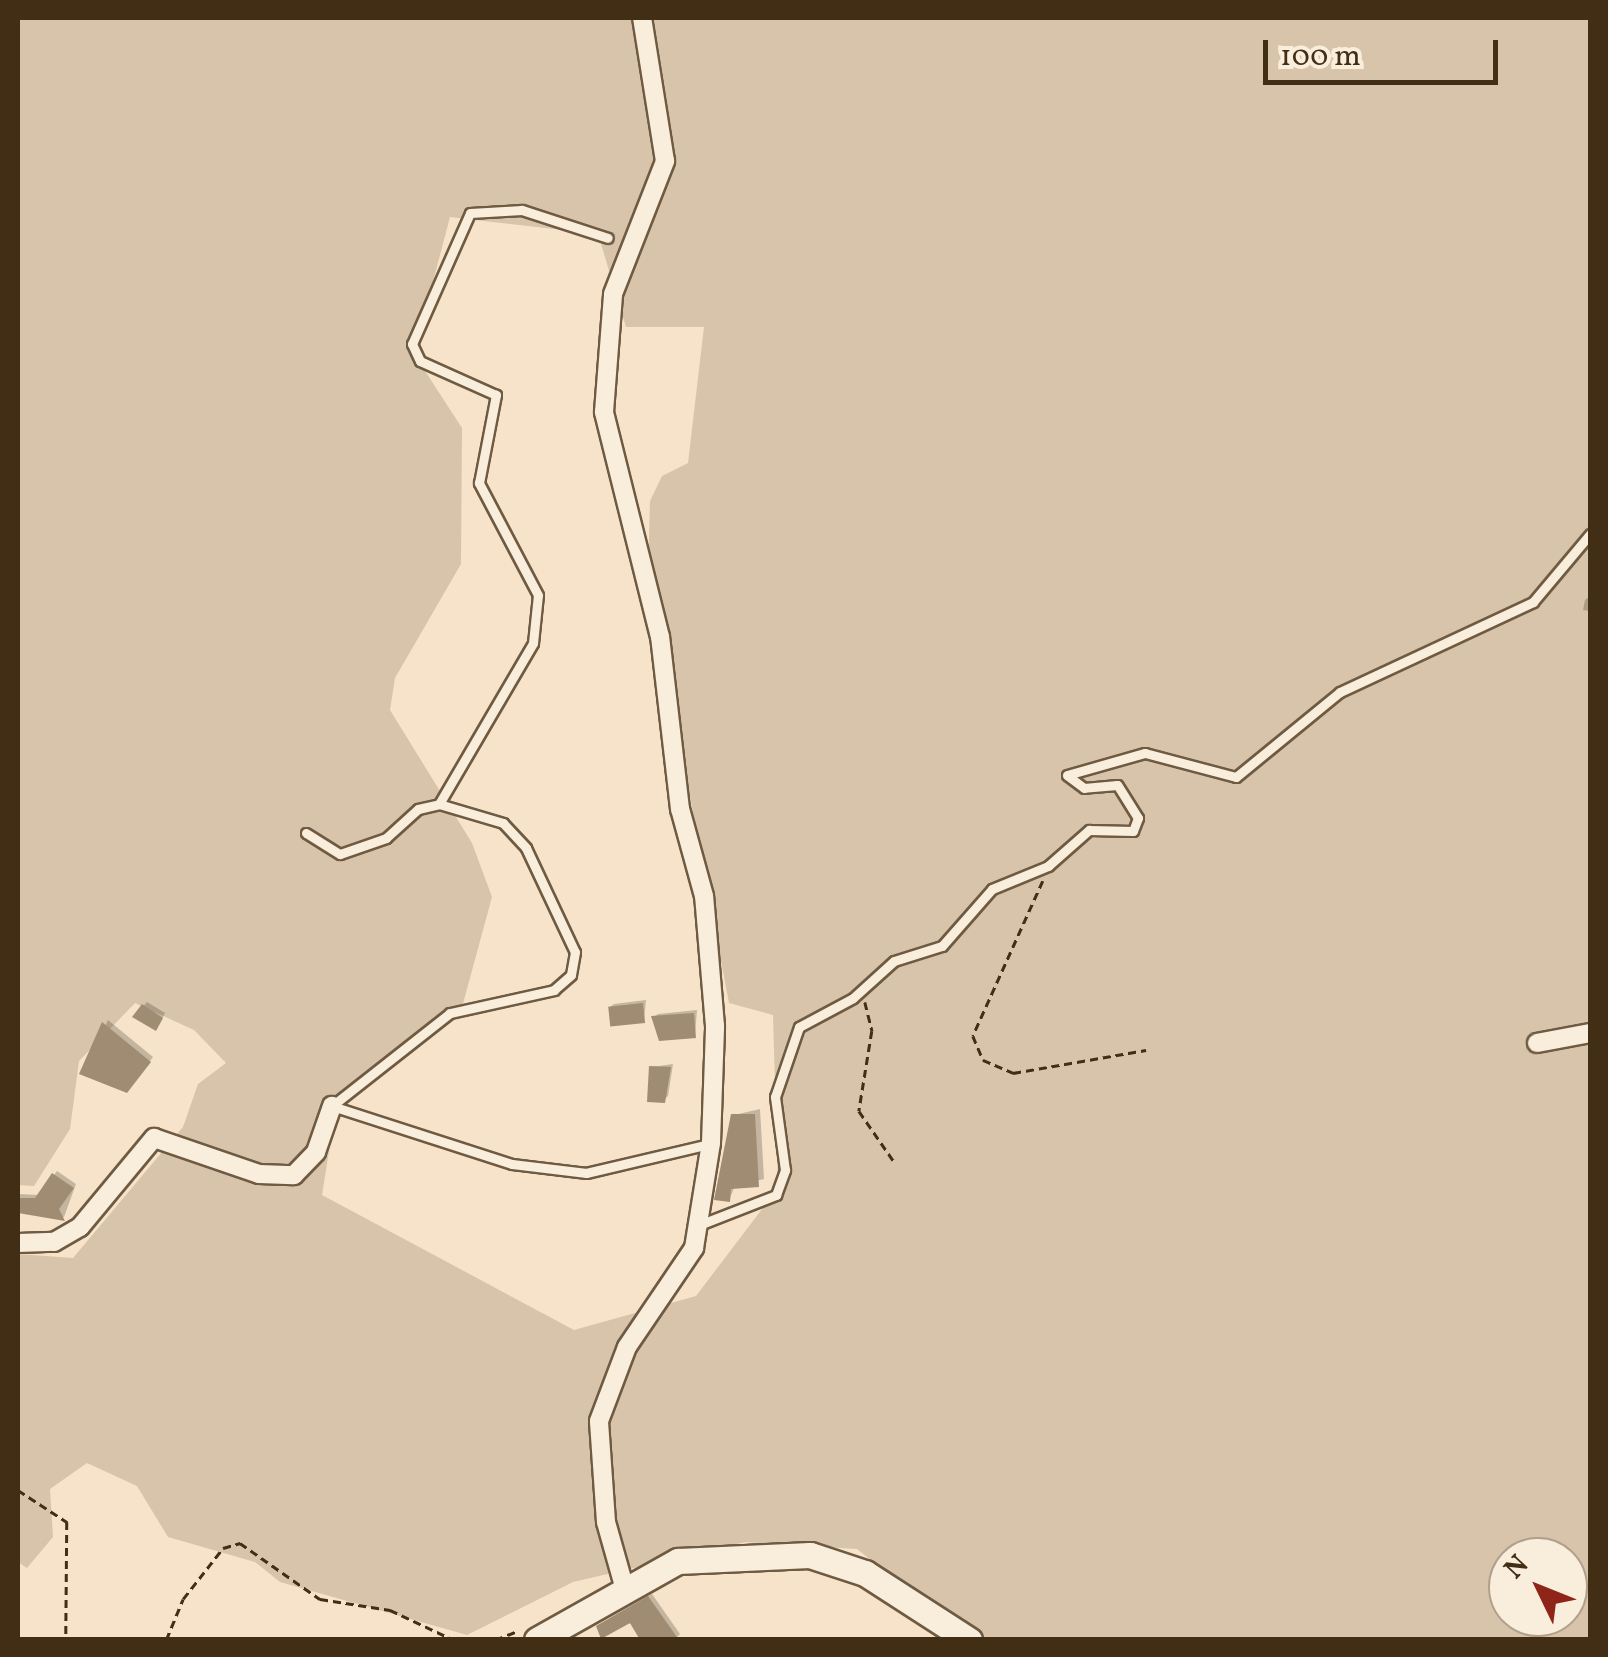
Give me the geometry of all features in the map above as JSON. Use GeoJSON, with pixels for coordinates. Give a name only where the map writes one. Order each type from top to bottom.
{"type":"FeatureCollection","features":[{"type":"Feature","properties":{"kind":"street"},"geometry":{"type":"LineString","coordinates":[[624,1586],[606,1522],[599,1421],[627,1347],[694,1248],[711,1144],[704,896],[680,809],[648,574],[604,412],[613,294],[664,161],[642,18]]}},
{"type":"Feature","properties":{"kind":"street"},"geometry":{"type":"LineString","coordinates":[[1537,1043],[1590,1033]]}},
{"type":"Feature","properties":{"kind":"street"},"geometry":{"type":"LineString","coordinates":[[18,1243],[54,1242],[80,1228],[154,1138],[259,1174],[294,1174],[316,1152],[332,1106]]}},
{"type":"Feature","properties":{"kind":"street"},"geometry":{"type":"LineString","coordinates":[[538,1640],[624,1586],[678,1561],[810,1555],[865,1573],[969,1640]]}},
{"type":"Feature","properties":{"kind":"lane"},"geometry":{"type":"LineString","coordinates":[[438,804],[533,643],[538,595],[480,482],[496,396],[420,361],[412,344],[470,213],[522,210],[608,238]]}},
{"type":"Feature","properties":{"kind":"lane"},"geometry":{"type":"LineString","coordinates":[[699,1225],[776,1195],[785,1170],[780,1065],[799,1027],[862,991],[894,960],[942,946],[992,889],[1048,866],[1089,830],[1133,831],[1138,818],[1117,785],[1071,786],[1067,775],[1078,767],[1145,753],[1236,777],[1340,692],[1533,602],[1590,534]]}},
{"type":"Feature","properties":{"kind":"lane"},"geometry":{"type":"LineString","coordinates":[[306,833],[340,854],[386,838],[418,809],[438,804],[503,823],[526,848],[575,952],[571,975],[554,990],[450,1013],[332,1106]]}},
{"type":"Feature","properties":{"kind":"lane"},"geometry":{"type":"LineString","coordinates":[[332,1106],[512,1164],[586,1173],[711,1144]]}},
{"type":"Feature","properties":{"kind":"path"},"geometry":{"type":"LineString","coordinates":[[1048,866],[1030,925],[974,1036],[982,1060],[1013,1073],[1146,1050]]}},
{"type":"Feature","properties":{"kind":"path"},"geometry":{"type":"LineString","coordinates":[[862,991],[872,1031],[859,1110],[895,1163]]}},
{"type":"Feature","properties":{"kind":"path"},"geometry":{"type":"LineString","coordinates":[[18,1490],[67,1522],[66,1640]]}},
{"type":"Feature","properties":{"kind":"path"},"geometry":{"type":"LineString","coordinates":[[166,1640],[195,1584],[223,1548],[240,1543],[320,1599],[390,1610],[454,1640]]}},
{"type":"Feature","properties":{"kind":"shaded area"},"geometry":{"type":"Polygon","coordinates":[[[18,18],[1590,18],[1590,1639],[971,1639],[857,1549],[746,1542],[573,1582],[467,1635],[280,1582],[255,1562],[168,1537],[137,1486],[87,1463],[50,1489],[53,1537],[27,1568],[18,1562],[18,1254],[73,1258],[183,1127],[198,1084],[226,1063],[194,1030],[135,1003],[79,1061],[70,1129],[34,1186],[18,1185],[18,18]],[[450,217],[414,354],[462,428],[461,564],[395,678],[390,710],[472,843],[492,897],[461,1011],[337,1101],[322,1195],[574,1330],[696,1296],[778,1188],[773,1015],[729,1003],[648,574],[650,501],[662,476],[688,463],[704,327],[626,327],[598,234],[450,217]]]}},
{"type":"Feature","properties":{"kind":"building"},"geometry":{"type":"Polygon","coordinates":[[[643,1003],[645,1023],[610,1027],[608,1007],[643,1003]]]}},
{"type":"Feature","properties":{"kind":"building"},"geometry":{"type":"Polygon","coordinates":[[[142,1004],[163,1018],[156,1031],[132,1017],[142,1004]]]}},
{"type":"Feature","properties":{"kind":"building"},"geometry":{"type":"Polygon","coordinates":[[[694,1013],[696,1038],[659,1041],[651,1016],[694,1013]]]}},
{"type":"Feature","properties":{"kind":"building"},"geometry":{"type":"Polygon","coordinates":[[[102,1022],[151,1062],[127,1093],[79,1074],[102,1022]]]}},
{"type":"Feature","properties":{"kind":"building"},"geometry":{"type":"Polygon","coordinates":[[[649,1066],[671,1067],[665,1103],[647,1102],[649,1066]]]}},
{"type":"Feature","properties":{"kind":"building"},"geometry":{"type":"Polygon","coordinates":[[[731,1114],[755,1114],[759,1187],[731,1189],[730,1202],[714,1200],[731,1114]]]}},
{"type":"Feature","properties":{"kind":"building"},"geometry":{"type":"Polygon","coordinates":[[[52,1173],[74,1188],[59,1209],[65,1221],[18,1213],[18,1198],[35,1198],[52,1173]]]}},
{"type":"Feature","properties":{"kind":"building"},"geometry":{"type":"Polygon","coordinates":[[[648,1596],[679,1640],[640,1640],[630,1623],[601,1639],[596,1626],[648,1596]]]}}]}
